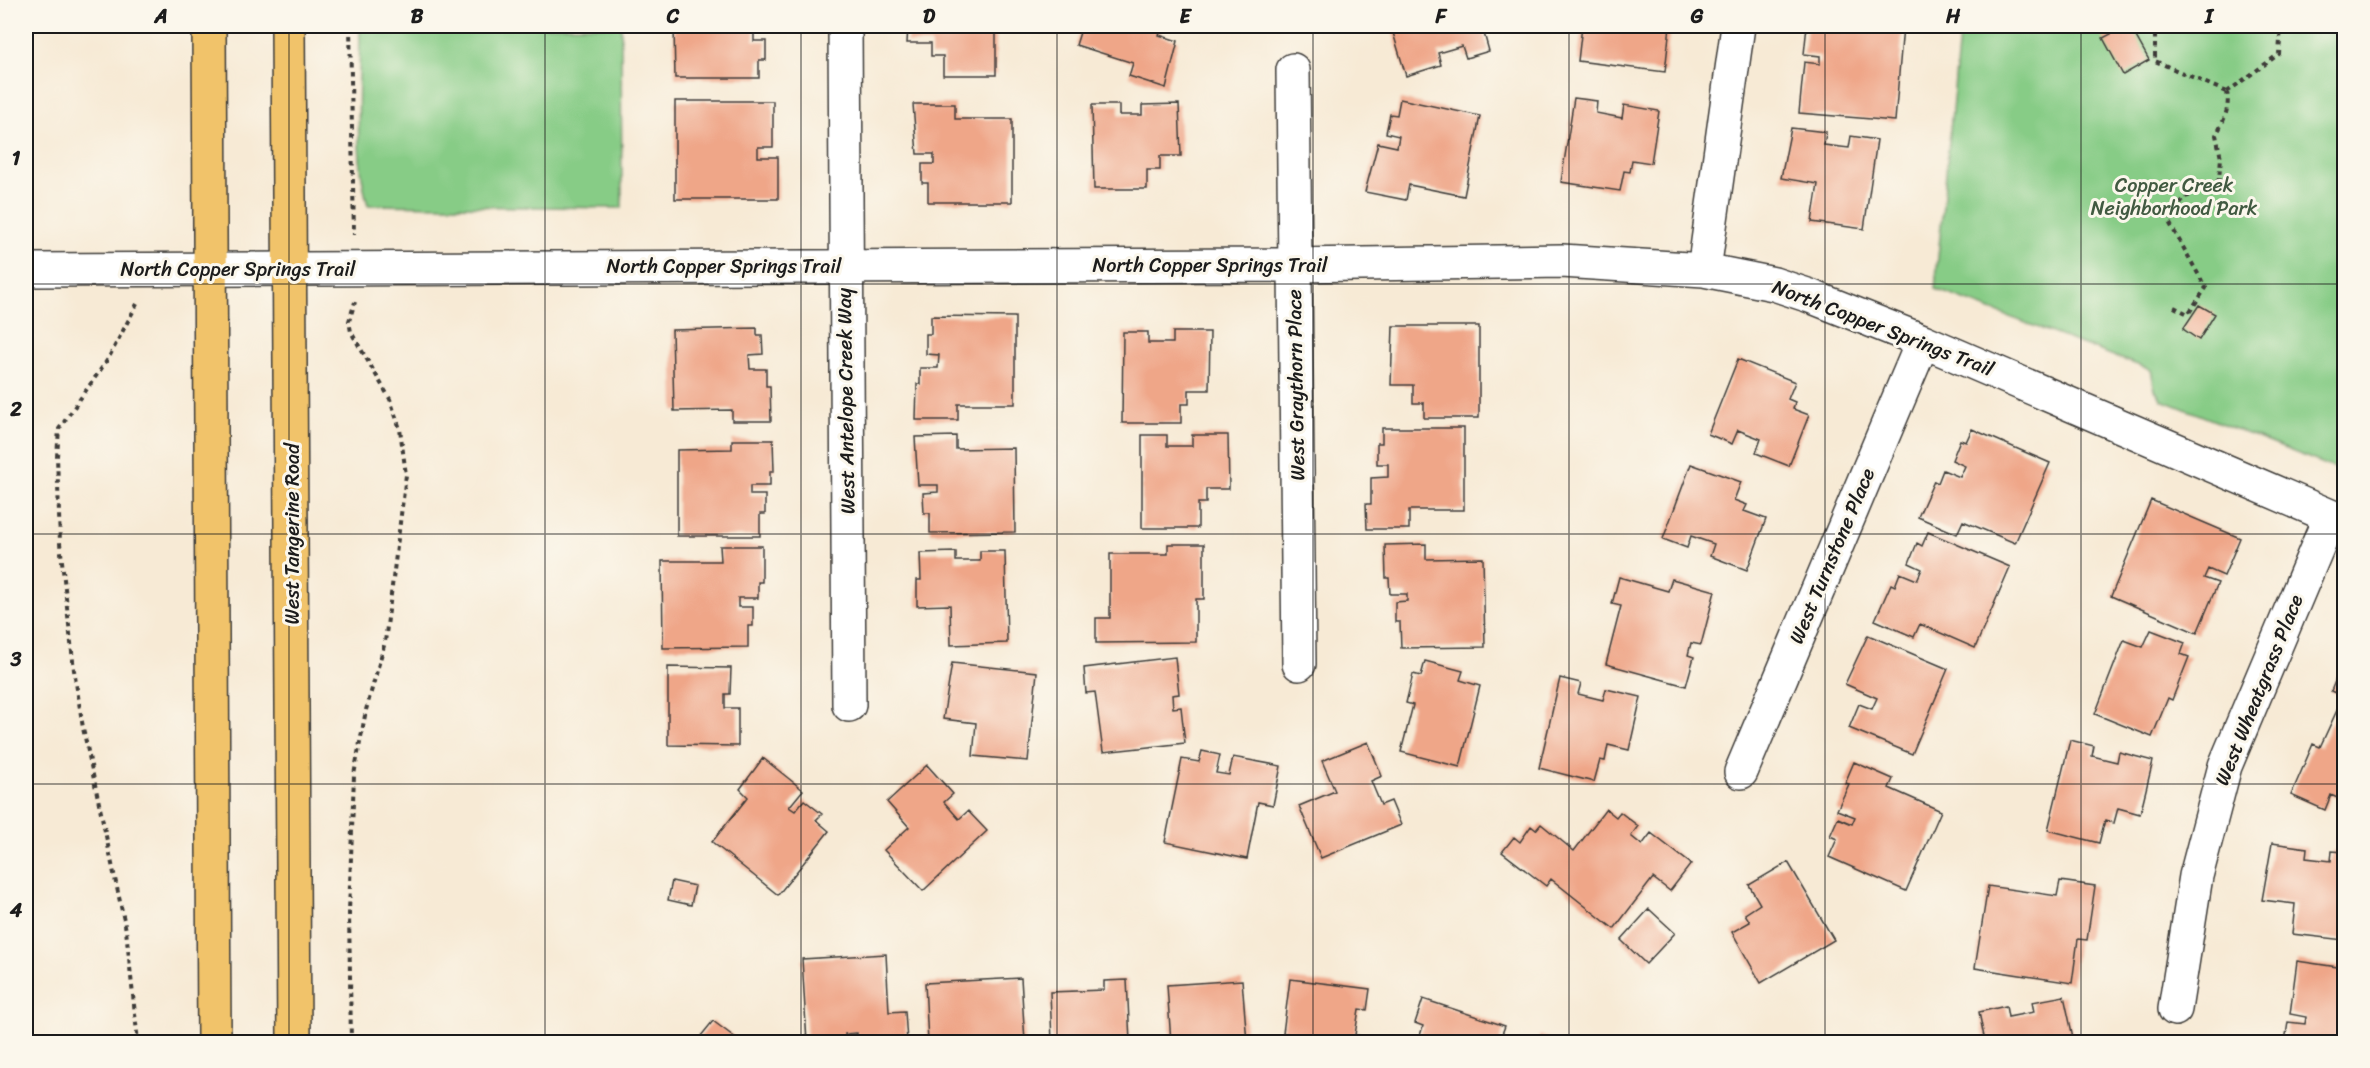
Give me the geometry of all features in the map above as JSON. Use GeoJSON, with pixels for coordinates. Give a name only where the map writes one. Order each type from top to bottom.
{"type":"FeatureCollection","features":[{"type":"Feature","properties":{"kind":"main road"},"geometry":{"type":"LineString","coordinates":[[209,26],[214,1042]]}},
{"type":"Feature","properties":{"kind":"main road","name":"West Tangerine Road"},"geometry":{"type":"LineString","coordinates":[[288,26],[294,1042]]}},
{"type":"Feature","properties":{"kind":"street","name":"West Antelope Creek Way"},"geometry":{"type":"LineString","coordinates":[[845,26],[849,705]]}},
{"type":"Feature","properties":{"kind":"street"},"geometry":{"type":"LineString","coordinates":[[1704,270],[1738,26]]}},
{"type":"Feature","properties":{"kind":"street","name":"West Graythorn Place"},"geometry":{"type":"LineString","coordinates":[[1293,70],[1299,664]]}},
{"type":"Feature","properties":{"kind":"street","name":"North Copper Springs Trail"},"geometry":{"type":"LineString","coordinates":[[26,270],[290,267],[1294,265],[1562,261],[1704,270],[1774,284],[1923,341],[2337,520]]}},
{"type":"Feature","properties":{"kind":"street","name":"West Turnstone Place"},"geometry":{"type":"LineString","coordinates":[[1741,772],[1923,341]]}},
{"type":"Feature","properties":{"kind":"street","name":"West Wheatgrass Place"},"geometry":{"type":"LineString","coordinates":[[2175,1009],[2196,876],[2225,766],[2337,520]]}},
{"type":"Feature","properties":{"kind":"path"},"geometry":{"type":"LineString","coordinates":[[350,26],[355,305],[349,321],[351,332],[390,399],[400,429],[406,475],[386,642],[366,710],[354,776],[349,912],[351,1042]]}},
{"type":"Feature","properties":{"kind":"path"},"geometry":{"type":"LineString","coordinates":[[2155,26],[2155,61],[2227,92]]}},
{"type":"Feature","properties":{"kind":"path"},"geometry":{"type":"LineString","coordinates":[[2227,92],[2279,54],[2281,26]]}},
{"type":"Feature","properties":{"kind":"path"},"geometry":{"type":"LineString","coordinates":[[2174,307],[2188,314],[2206,288],[2169,222],[2185,198],[2213,188],[2219,179],[2221,158],[2216,135],[2225,120],[2227,92]]}},
{"type":"Feature","properties":{"kind":"path"},"geometry":{"type":"LineString","coordinates":[[138,1042],[126,930],[83,728],[74,670],[60,543],[57,456],[59,429],[108,359],[156,269]]}},
{"type":"Feature","properties":{"kind":"green space"},"geometry":{"type":"Polygon","coordinates":[[[360,26],[621,26],[622,208],[368,205],[360,163],[360,26]]]}},
{"type":"Feature","properties":{"kind":"green space","name":"Copper Creek Neighborhood Park"},"geometry":{"type":"Polygon","coordinates":[[[1960,26],[2344,26],[2344,472],[2162,400],[2155,390],[2151,370],[1935,289],[1960,26]]]}},
{"type":"Feature","properties":{"kind":"building"},"geometry":{"type":"Polygon","coordinates":[[[674,26],[771,26],[771,28],[754,28],[754,41],[766,41],[766,60],[759,60],[759,78],[675,78],[674,26]]]}},
{"type":"Feature","properties":{"kind":"building"},"geometry":{"type":"Polygon","coordinates":[[[908,26],[996,26],[996,75],[943,75],[943,56],[931,56],[931,43],[907,43],[908,26]]]}},
{"type":"Feature","properties":{"kind":"building"},"geometry":{"type":"Polygon","coordinates":[[[1082,26],[1162,26],[1159,35],[1178,41],[1166,88],[1129,76],[1133,63],[1076,45],[1082,26]]]}},
{"type":"Feature","properties":{"kind":"building"},"geometry":{"type":"Polygon","coordinates":[[[1391,26],[1482,26],[1489,51],[1466,58],[1462,46],[1438,53],[1441,65],[1406,76],[1391,26]]]}},
{"type":"Feature","properties":{"kind":"building"},"geometry":{"type":"Polygon","coordinates":[[[1582,26],[1670,26],[1665,72],[1578,61],[1582,26]]]}},
{"type":"Feature","properties":{"kind":"building"},"geometry":{"type":"Polygon","coordinates":[[[1807,26],[1903,26],[1895,121],[1799,113],[1804,62],[1820,64],[1820,56],[1804,54],[1807,26]]]}},
{"type":"Feature","properties":{"kind":"building"},"geometry":{"type":"Polygon","coordinates":[[[2130,26],[2149,60],[2123,75],[2103,38],[2130,26]]]}},
{"type":"Feature","properties":{"kind":"building"},"geometry":{"type":"Polygon","coordinates":[[[1574,98],[1597,101],[1596,113],[1622,118],[1624,105],[1659,111],[1651,163],[1632,160],[1630,172],[1624,171],[1620,191],[1561,182],[1574,98]]]}},
{"type":"Feature","properties":{"kind":"building"},"geometry":{"type":"Polygon","coordinates":[[[1400,99],[1480,116],[1464,196],[1409,185],[1406,200],[1365,192],[1378,143],[1397,147],[1399,136],[1386,133],[1390,114],[1397,115],[1400,99]]]}},
{"type":"Feature","properties":{"kind":"building"},"geometry":{"type":"Polygon","coordinates":[[[675,101],[773,101],[773,147],[758,147],[758,157],[778,157],[778,199],[675,199],[675,101]]]}},
{"type":"Feature","properties":{"kind":"building"},"geometry":{"type":"Polygon","coordinates":[[[913,104],[955,104],[955,119],[1012,119],[1012,202],[928,202],[928,183],[922,183],[922,164],[934,164],[934,154],[917,154],[913,104]]]}},
{"type":"Feature","properties":{"kind":"building"},"geometry":{"type":"Polygon","coordinates":[[[1179,104],[1181,156],[1160,156],[1160,170],[1147,170],[1147,189],[1094,189],[1092,105],[1119,105],[1119,115],[1142,115],[1142,105],[1179,104]]]}},
{"type":"Feature","properties":{"kind":"building"},"geometry":{"type":"Polygon","coordinates":[[[1791,128],[1826,132],[1824,145],[1849,148],[1851,136],[1877,140],[1864,229],[1812,222],[1818,184],[1781,178],[1791,128]]]}},
{"type":"Feature","properties":{"kind":"building"},"geometry":{"type":"Polygon","coordinates":[[[2199,305],[2215,314],[2199,340],[2183,329],[2199,305]]]}},
{"type":"Feature","properties":{"kind":"building"},"geometry":{"type":"Polygon","coordinates":[[[931,316],[1015,317],[1015,404],[958,404],[958,420],[916,420],[920,368],[938,368],[939,355],[926,354],[926,334],[931,334],[931,316]]]}},
{"type":"Feature","properties":{"kind":"building"},"geometry":{"type":"Polygon","coordinates":[[[1393,326],[1479,326],[1479,418],[1424,418],[1424,403],[1413,403],[1413,385],[1391,385],[1393,326]]]}},
{"type":"Feature","properties":{"kind":"building"},"geometry":{"type":"Polygon","coordinates":[[[757,328],[757,335],[762,335],[763,354],[749,355],[750,369],[766,369],[766,386],[770,386],[771,421],[732,421],[732,410],[674,411],[672,330],[757,328]]]}},
{"type":"Feature","properties":{"kind":"building"},"geometry":{"type":"Polygon","coordinates":[[[1123,332],[1148,332],[1148,343],[1173,343],[1173,332],[1210,332],[1209,390],[1189,390],[1189,404],[1181,404],[1181,423],[1122,423],[1123,332]]]}},
{"type":"Feature","properties":{"kind":"building"},"geometry":{"type":"Polygon","coordinates":[[[1738,359],[1795,382],[1788,399],[1795,402],[1793,409],[1809,415],[1789,466],[1756,453],[1761,439],[1738,430],[1732,444],[1708,434],[1738,359]]]}},
{"type":"Feature","properties":{"kind":"building"},"geometry":{"type":"Polygon","coordinates":[[[1382,428],[1464,428],[1464,510],[1409,510],[1409,529],[1367,529],[1366,504],[1371,504],[1371,478],[1388,477],[1388,464],[1377,464],[1377,443],[1382,443],[1382,428]]]}},
{"type":"Feature","properties":{"kind":"building"},"geometry":{"type":"Polygon","coordinates":[[[1972,429],[2050,463],[2015,543],[1963,521],[1957,534],[1918,517],[1934,481],[1938,483],[1943,470],[1960,477],[1965,466],[1952,460],[1960,440],[1966,442],[1972,429]]]}},
{"type":"Feature","properties":{"kind":"building"},"geometry":{"type":"Polygon","coordinates":[[[1142,435],[1167,435],[1167,446],[1192,446],[1192,435],[1228,435],[1229,489],[1206,489],[1206,503],[1198,503],[1198,528],[1142,528],[1142,435]]]}},
{"type":"Feature","properties":{"kind":"building"},"geometry":{"type":"Polygon","coordinates":[[[956,436],[956,449],[1014,448],[1015,532],[930,533],[930,513],[924,513],[923,493],[938,492],[938,485],[918,485],[915,437],[956,436]]]}},
{"type":"Feature","properties":{"kind":"building"},"geometry":{"type":"Polygon","coordinates":[[[732,440],[773,440],[774,471],[770,471],[770,486],[750,486],[750,495],[765,495],[765,514],[760,514],[760,536],[677,536],[677,450],[732,449],[732,440]]]}},
{"type":"Feature","properties":{"kind":"building"},"geometry":{"type":"Polygon","coordinates":[[[1691,464],[1741,482],[1734,500],[1747,505],[1744,511],[1766,519],[1747,570],[1710,556],[1714,544],[1691,536],[1687,548],[1663,539],[1691,464]]]}},
{"type":"Feature","properties":{"kind":"building"},"geometry":{"type":"Polygon","coordinates":[[[2151,500],[2240,538],[2224,576],[2208,569],[2204,578],[2218,583],[2197,633],[2111,596],[2151,500]]]}},
{"type":"Feature","properties":{"kind":"building"},"geometry":{"type":"Polygon","coordinates":[[[1928,532],[2010,567],[1975,648],[1920,624],[1914,637],[1875,620],[1891,584],[1895,586],[1900,573],[1917,580],[1922,569],[1909,563],[1917,543],[1922,546],[1928,532]]]}},
{"type":"Feature","properties":{"kind":"building"},"geometry":{"type":"Polygon","coordinates":[[[1168,544],[1204,544],[1204,599],[1196,599],[1196,642],[1096,643],[1096,618],[1110,618],[1110,554],[1168,554],[1168,544]]]}},
{"type":"Feature","properties":{"kind":"building"},"geometry":{"type":"Polygon","coordinates":[[[1426,544],[1426,559],[1483,558],[1485,647],[1401,648],[1400,622],[1395,622],[1395,602],[1407,601],[1407,594],[1390,594],[1389,578],[1386,578],[1385,545],[1426,544]]]}},
{"type":"Feature","properties":{"kind":"building"},"geometry":{"type":"Polygon","coordinates":[[[720,546],[762,546],[762,582],[758,582],[758,598],[738,598],[738,607],[753,607],[753,626],[748,626],[748,647],[663,648],[662,561],[721,561],[720,546]]]}},
{"type":"Feature","properties":{"kind":"building"},"geometry":{"type":"Polygon","coordinates":[[[980,551],[1005,551],[1007,643],[951,645],[950,605],[917,606],[917,580],[921,580],[920,553],[956,552],[956,561],[980,561],[980,551]]]}},
{"type":"Feature","properties":{"kind":"building"},"geometry":{"type":"Polygon","coordinates":[[[1619,577],[1668,591],[1672,579],[1715,591],[1701,645],[1691,643],[1688,655],[1694,657],[1686,686],[1606,664],[1621,606],[1612,604],[1619,577]]]}},
{"type":"Feature","properties":{"kind":"building"},"geometry":{"type":"Polygon","coordinates":[[[2151,630],[2185,643],[2181,654],[2189,657],[2172,700],[2168,698],[2152,737],[2095,714],[2124,640],[2143,647],[2151,630]]]}},
{"type":"Feature","properties":{"kind":"building"},"geometry":{"type":"Polygon","coordinates":[[[1868,635],[1948,669],[1912,754],[1849,728],[1859,704],[1872,709],[1877,698],[1845,684],[1868,635]]]}},
{"type":"Feature","properties":{"kind":"building"},"geometry":{"type":"Polygon","coordinates":[[[1175,657],[1179,694],[1172,695],[1173,708],[1181,707],[1185,743],[1103,752],[1095,692],[1086,693],[1084,668],[1175,657]]]}},
{"type":"Feature","properties":{"kind":"building"},"geometry":{"type":"Polygon","coordinates":[[[2344,659],[2344,697],[2331,691],[2344,659]]]}},
{"type":"Feature","properties":{"kind":"building"},"geometry":{"type":"Polygon","coordinates":[[[1425,661],[1463,671],[1460,680],[1480,686],[1460,767],[1401,752],[1413,705],[1406,703],[1413,674],[1421,676],[1425,661]]]}},
{"type":"Feature","properties":{"kind":"building"},"geometry":{"type":"Polygon","coordinates":[[[952,663],[1037,672],[1028,761],[973,756],[976,723],[943,719],[952,663]]]}},
{"type":"Feature","properties":{"kind":"building"},"geometry":{"type":"Polygon","coordinates":[[[668,667],[731,668],[730,694],[725,694],[725,708],[738,708],[738,746],[668,745],[668,667]]]}},
{"type":"Feature","properties":{"kind":"building"},"geometry":{"type":"Polygon","coordinates":[[[1560,678],[1581,683],[1578,694],[1603,700],[1606,689],[1641,697],[1629,750],[1608,745],[1605,761],[1600,760],[1594,782],[1539,768],[1560,678]]]}},
{"type":"Feature","properties":{"kind":"building"},"geometry":{"type":"Polygon","coordinates":[[[2339,706],[2344,708],[2344,801],[2331,795],[2325,810],[2291,795],[2313,744],[2320,747],[2339,706]]]}},
{"type":"Feature","properties":{"kind":"building"},"geometry":{"type":"Polygon","coordinates":[[[2070,740],[2094,746],[2092,756],[2117,762],[2119,752],[2153,761],[2140,814],[2118,808],[2114,823],[2105,820],[2099,843],[2048,830],[2070,740]]]}},
{"type":"Feature","properties":{"kind":"building"},"geometry":{"type":"Polygon","coordinates":[[[1368,742],[1382,776],[1371,781],[1381,805],[1391,801],[1401,825],[1321,858],[1299,806],[1335,791],[1322,761],[1368,742]]]}},
{"type":"Feature","properties":{"kind":"building"},"geometry":{"type":"Polygon","coordinates":[[[1202,751],[1220,755],[1216,773],[1229,775],[1233,757],[1281,766],[1273,805],[1258,802],[1247,859],[1165,842],[1182,759],[1199,762],[1202,751]]]}},
{"type":"Feature","properties":{"kind":"building"},"geometry":{"type":"Polygon","coordinates":[[[763,758],[803,790],[789,807],[795,811],[804,800],[822,814],[816,820],[829,831],[778,895],[712,842],[748,797],[740,789],[763,758]]]}},
{"type":"Feature","properties":{"kind":"building"},"geometry":{"type":"Polygon","coordinates":[[[1854,762],[1893,779],[1889,788],[1941,811],[1906,891],[1829,857],[1837,839],[1830,836],[1838,818],[1852,824],[1855,817],[1837,810],[1849,784],[1845,783],[1854,762]]]}},
{"type":"Feature","properties":{"kind":"building"},"geometry":{"type":"Polygon","coordinates":[[[927,765],[953,794],[944,802],[959,819],[968,811],[987,831],[923,891],[884,850],[909,827],[887,802],[927,765]]]}},
{"type":"Feature","properties":{"kind":"building"},"geometry":{"type":"Polygon","coordinates":[[[1606,809],[1616,817],[1620,812],[1638,826],[1631,836],[1642,845],[1651,833],[1691,864],[1670,891],[1653,878],[1614,929],[1551,879],[1546,886],[1502,852],[1514,837],[1520,842],[1531,826],[1536,830],[1541,824],[1574,851],[1606,809]]]}},
{"type":"Feature","properties":{"kind":"building"},"geometry":{"type":"Polygon","coordinates":[[[2272,843],[2307,848],[2306,858],[2331,861],[2332,851],[2344,852],[2344,940],[2292,934],[2295,904],[2262,900],[2272,843]]]}},
{"type":"Feature","properties":{"kind":"building"},"geometry":{"type":"Polygon","coordinates":[[[1788,862],[1834,940],[1761,983],[1732,932],[1750,922],[1745,914],[1760,904],[1749,885],[1788,862]]]}},
{"type":"Feature","properties":{"kind":"building"},"geometry":{"type":"Polygon","coordinates":[[[672,881],[695,886],[691,905],[668,900],[672,881]]]}},
{"type":"Feature","properties":{"kind":"building"},"geometry":{"type":"Polygon","coordinates":[[[2060,881],[2095,886],[2087,940],[2078,939],[2072,983],[1975,968],[1988,886],[2057,896],[2060,881]]]}},
{"type":"Feature","properties":{"kind":"building"},"geometry":{"type":"Polygon","coordinates":[[[1649,909],[1675,933],[1646,964],[1621,940],[1649,909]]]}},
{"type":"Feature","properties":{"kind":"building"},"geometry":{"type":"Polygon","coordinates":[[[886,954],[889,1012],[905,1011],[907,1042],[857,1042],[857,1033],[845,1034],[845,1042],[807,1042],[802,959],[886,954]]]}},
{"type":"Feature","properties":{"kind":"building"},"geometry":{"type":"Polygon","coordinates":[[[2297,961],[2344,968],[2344,1042],[2285,1042],[2288,1022],[2305,1024],[2306,1017],[2290,1014],[2297,961]]]}},
{"type":"Feature","properties":{"kind":"building"},"geometry":{"type":"Polygon","coordinates":[[[1021,978],[1025,1042],[928,1042],[925,983],[1021,978]]]}},
{"type":"Feature","properties":{"kind":"building"},"geometry":{"type":"Polygon","coordinates":[[[1290,979],[1370,989],[1367,1010],[1359,1009],[1355,1035],[1369,1037],[1369,1042],[1311,1042],[1312,1037],[1283,1033],[1290,979]]]}},
{"type":"Feature","properties":{"kind":"building"},"geometry":{"type":"Polygon","coordinates":[[[1127,980],[1130,1042],[1052,1042],[1050,992],[1104,990],[1104,981],[1127,980]]]}},
{"type":"Feature","properties":{"kind":"building"},"geometry":{"type":"Polygon","coordinates":[[[1242,980],[1247,1042],[1171,1042],[1167,985],[1242,980]]]}},
{"type":"Feature","properties":{"kind":"building"},"geometry":{"type":"Polygon","coordinates":[[[2064,996],[2074,1042],[1985,1042],[1979,1012],[2006,1006],[2008,1017],[2034,1012],[2032,1002],[2064,996]]]}},
{"type":"Feature","properties":{"kind":"building"},"geometry":{"type":"Polygon","coordinates":[[[1423,999],[1505,1026],[1499,1042],[1418,1042],[1423,1026],[1415,1023],[1423,999]]]}},
{"type":"Feature","properties":{"kind":"building"},"geometry":{"type":"Polygon","coordinates":[[[713,1021],[741,1042],[696,1042],[713,1021]]]}},
{"type":"Feature","properties":{"kind":"building"},"geometry":{"type":"Polygon","coordinates":[[[1540,1035],[1556,1042],[1537,1042],[1540,1035]]]}}]}
